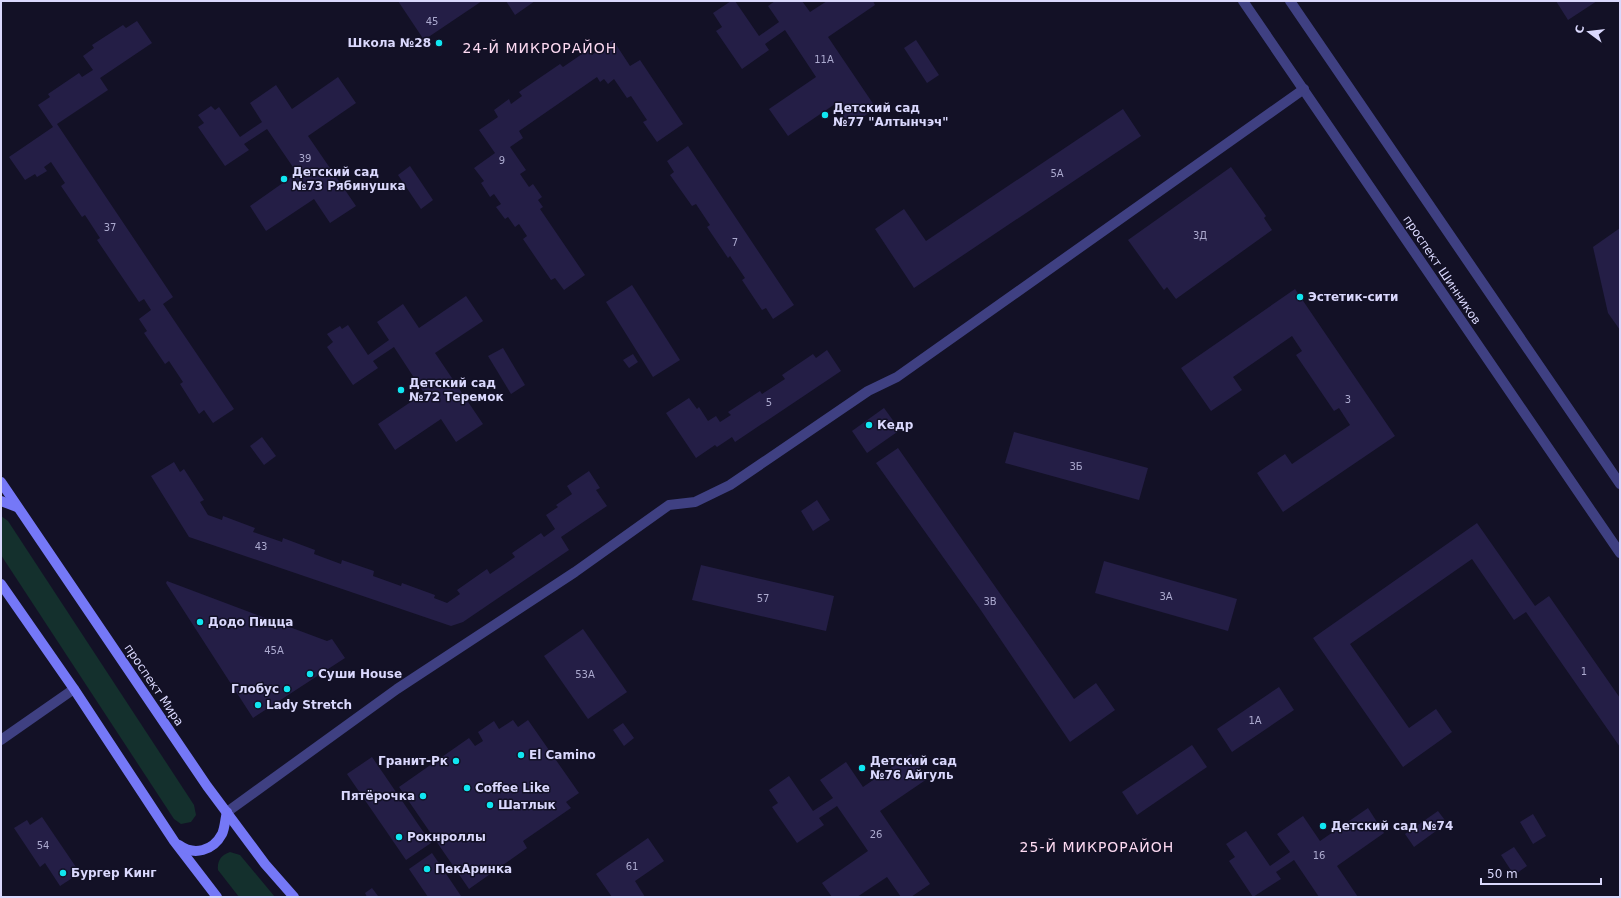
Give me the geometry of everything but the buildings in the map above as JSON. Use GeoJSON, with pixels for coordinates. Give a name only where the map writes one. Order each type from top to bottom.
{"type":"FeatureCollection","features":[{"type":"Feature","properties":{"kind":"main road","name":"проспект Мира"},"geometry":{"type":"LineString","coordinates":[[1,482],[207,786],[265,864],[294,897]]}},
{"type":"Feature","properties":{"kind":"main road"},"geometry":{"type":"LineString","coordinates":[[1,501],[18,508]]}},
{"type":"Feature","properties":{"kind":"main road"},"geometry":{"type":"LineString","coordinates":[[1,584],[74,689],[174,841],[217,897]]}},
{"type":"Feature","properties":{"kind":"main road"},"geometry":{"type":"LineString","coordinates":[[174,841],[182,848],[192,851],[208,848],[216,842],[222,833],[227,812]]}},
{"type":"Feature","properties":{"kind":"street","name":"проспект Шинников"},"geometry":{"type":"LineString","coordinates":[[1243,1],[1620,553]]}},
{"type":"Feature","properties":{"kind":"street"},"geometry":{"type":"LineString","coordinates":[[1290,1],[1620,484]]}},
{"type":"Feature","properties":{"kind":"street"},"geometry":{"type":"LineString","coordinates":[[227,812],[397,689],[575,572],[670,505],[695,502],[730,485],[868,391],[897,377],[1304,89]]}},
{"type":"Feature","properties":{"kind":"street"},"geometry":{"type":"LineString","coordinates":[[1,740],[74,689]]}},
{"type":"Feature","properties":{"kind":"green space"},"geometry":{"type":"Polygon","coordinates":[[[1,516],[8,521],[194,805],[196,815],[191,822],[181,824],[174,819],[1,555],[1,516]]]}},
{"type":"Feature","properties":{"kind":"green space"},"geometry":{"type":"Polygon","coordinates":[[[230,852],[240,855],[275,897],[239,897],[218,870],[220,859],[230,852]]]}},
{"type":"Feature","properties":{"kind":"place","name":"Школа №28"},"geometry":{"type":"Point","coordinates":[439,43]}},
{"type":"Feature","properties":{"kind":"place","name":"Детский сад №77 \"Алтынчэч\""},"geometry":{"type":"Point","coordinates":[825,115]}},
{"type":"Feature","properties":{"kind":"place","name":"Детский сад №73 Рябинушка"},"geometry":{"type":"Point","coordinates":[284,179]}},
{"type":"Feature","properties":{"kind":"place","name":"Эстетик-сити"},"geometry":{"type":"Point","coordinates":[1300,297]}},
{"type":"Feature","properties":{"kind":"place","name":"Детский сад №72 Теремок"},"geometry":{"type":"Point","coordinates":[401,390]}},
{"type":"Feature","properties":{"kind":"place","name":"Кедр"},"geometry":{"type":"Point","coordinates":[869,425]}},
{"type":"Feature","properties":{"kind":"place","name":"Додо Пицца"},"geometry":{"type":"Point","coordinates":[200,622]}},
{"type":"Feature","properties":{"kind":"place","name":"Суши House"},"geometry":{"type":"Point","coordinates":[310,674]}},
{"type":"Feature","properties":{"kind":"place","name":"Глобус"},"geometry":{"type":"Point","coordinates":[287,689]}},
{"type":"Feature","properties":{"kind":"place","name":"Lady Stretch"},"geometry":{"type":"Point","coordinates":[258,705]}},
{"type":"Feature","properties":{"kind":"place","name":"El Camino"},"geometry":{"type":"Point","coordinates":[521,755]}},
{"type":"Feature","properties":{"kind":"place","name":"Гранит-Рк"},"geometry":{"type":"Point","coordinates":[456,761]}},
{"type":"Feature","properties":{"kind":"place","name":"Детский сад №76 Айгуль"},"geometry":{"type":"Point","coordinates":[862,768]}},
{"type":"Feature","properties":{"kind":"place","name":"Coffee Like"},"geometry":{"type":"Point","coordinates":[467,788]}},
{"type":"Feature","properties":{"kind":"place","name":"Пятёрочка"},"geometry":{"type":"Point","coordinates":[423,796]}},
{"type":"Feature","properties":{"kind":"place","name":"Шатлык"},"geometry":{"type":"Point","coordinates":[490,805]}},
{"type":"Feature","properties":{"kind":"place","name":"Детский сад №74"},"geometry":{"type":"Point","coordinates":[1323,826]}},
{"type":"Feature","properties":{"kind":"place","name":"Рокнроллы"},"geometry":{"type":"Point","coordinates":[399,837]}},
{"type":"Feature","properties":{"kind":"place","name":"ПекАринка"},"geometry":{"type":"Point","coordinates":[427,869]}},
{"type":"Feature","properties":{"kind":"place","name":"Бургер Кинг"},"geometry":{"type":"Point","coordinates":[63,873]}},
{"type":"Feature","properties":{"kind":"district","name":"24-Й МИКРОРАЙОН"},"geometry":{"type":"Point","coordinates":[540,48]}},
{"type":"Feature","properties":{"kind":"district","name":"25-Й МИКРОРАЙОН"},"geometry":{"type":"Point","coordinates":[1097,847]}}]}
